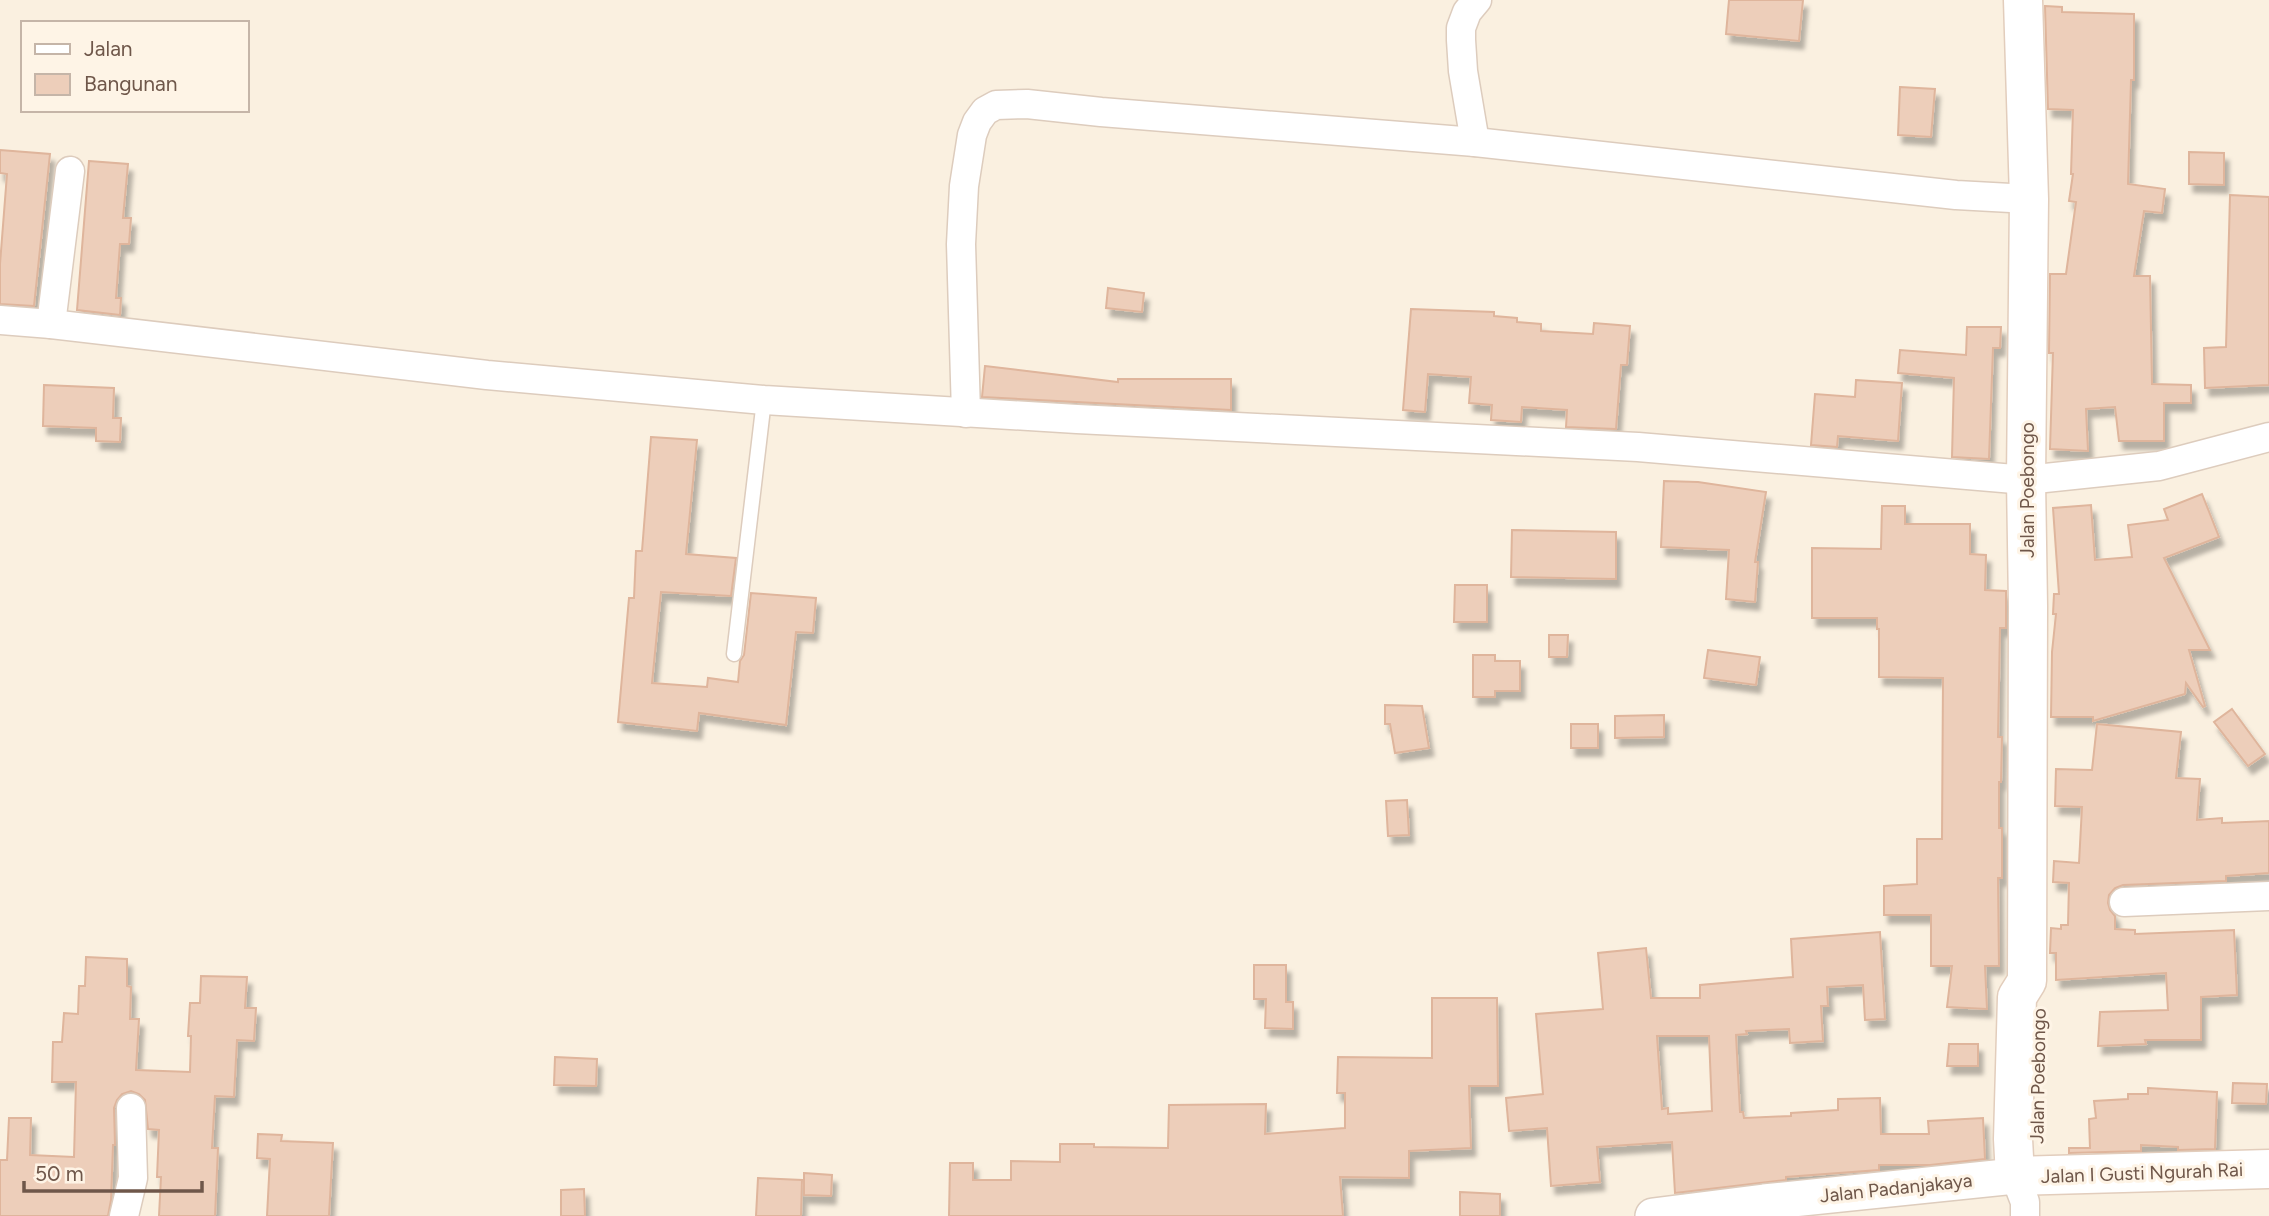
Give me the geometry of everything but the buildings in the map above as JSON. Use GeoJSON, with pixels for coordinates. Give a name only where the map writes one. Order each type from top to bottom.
{"type":"FeatureCollection","features":[{"type":"Feature","properties":{"kind":"main road","name":"Jalan Poebongo"},"geometry":{"type":"LineString","coordinates":[[2024,0],[2029,199],[2026,480],[2027,981],[2017,997],[2013,1139],[2025,1192]]}},
{"type":"Feature","properties":{"kind":"main road","name":"Jalan I Gusti Ngurah Rai"},"geometry":{"type":"LineString","coordinates":[[2025,1192],[2269,1169]]}},
{"type":"Feature","properties":{"kind":"street"},"geometry":{"type":"LineString","coordinates":[[1475,142],[1463,71],[1461,28],[1467,12],[1477,0]]}},
{"type":"Feature","properties":{"kind":"street"},"geometry":{"type":"LineString","coordinates":[[966,413],[961,244],[964,186],[972,135],[977,122],[985,111],[996,105],[1027,104],[1475,142],[1956,195],[2029,199]]}},
{"type":"Feature","properties":{"kind":"street"},"geometry":{"type":"LineString","coordinates":[[51,324],[70,171]]}},
{"type":"Feature","properties":{"kind":"street"},"geometry":{"type":"LineString","coordinates":[[0,320],[487,375],[764,400],[966,413],[1638,447],[2026,480],[2159,466],[2266,446]]}},
{"type":"Feature","properties":{"kind":"street"},"geometry":{"type":"LineString","coordinates":[[2124,902],[2269,896]]}},
{"type":"Feature","properties":{"kind":"street"},"geometry":{"type":"LineString","coordinates":[[124,1216],[133,1178],[131,1108]]}},
{"type":"Feature","properties":{"kind":"street","name":"Jalan Padanjakaya"},"geometry":{"type":"LineString","coordinates":[[1653,1216],[1764,1202],[2025,1192]]}},
{"type":"Feature","properties":{"kind":"lane"},"geometry":{"type":"LineString","coordinates":[[734,654],[764,400]]}}]}
